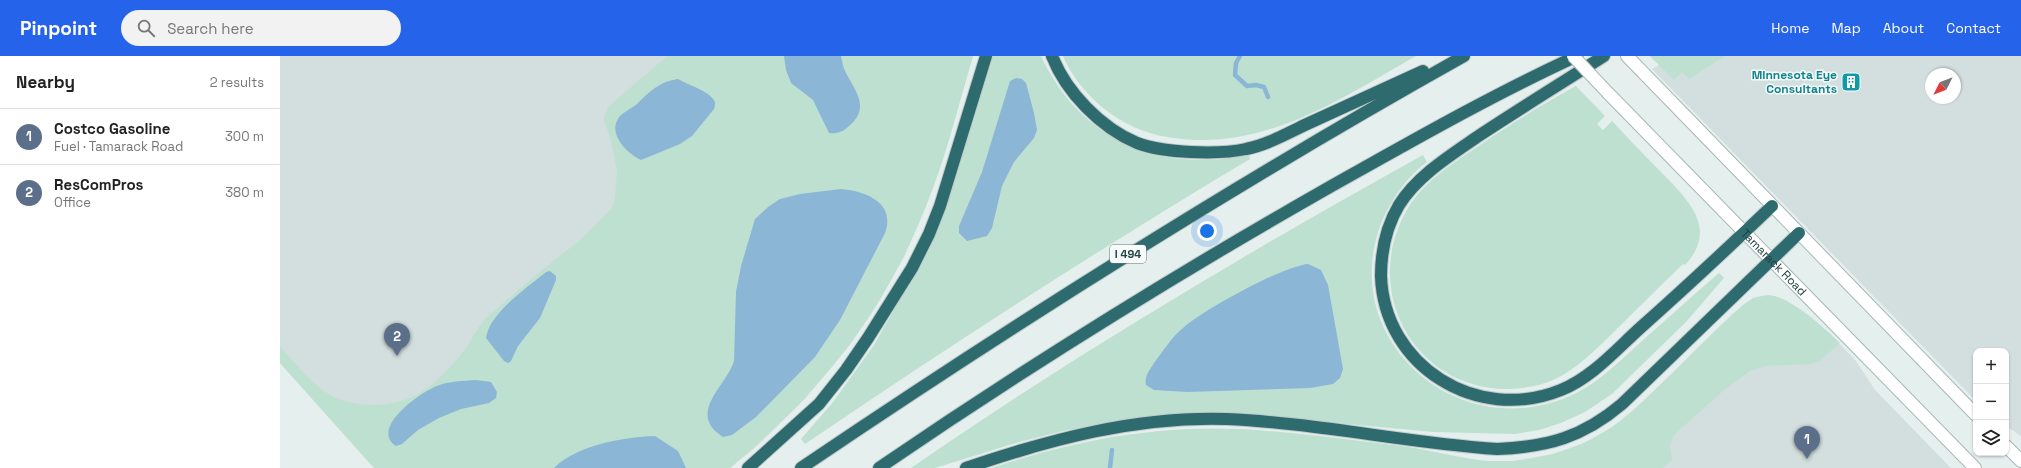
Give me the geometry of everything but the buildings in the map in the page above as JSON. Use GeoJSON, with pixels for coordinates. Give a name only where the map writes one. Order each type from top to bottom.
{"type":"FeatureCollection","features":[{"type":"Feature","properties":{"kind":"highway"},"geometry":{"type":"LineString","coordinates":[[748,468],[819,404],[868,338],[912,268],[929,234],[940,206],[986,56]]}},
{"type":"Feature","properties":{"kind":"highway"},"geometry":{"type":"LineString","coordinates":[[1052,56],[1056,66],[1076,96],[1089,109],[1119,133],[1137,143],[1154,147],[1201,152],[1246,149],[1277,138],[1455,56]]}},
{"type":"Feature","properties":{"kind":"highway","name":"I 494"},"geometry":{"type":"LineString","coordinates":[[801,468],[1010,329],[1141,246],[1316,141],[1464,56]]}},
{"type":"Feature","properties":{"kind":"highway"},"geometry":{"type":"LineString","coordinates":[[879,468],[1029,368],[1172,279],[1391,153],[1521,83],[1576,56]]}},
{"type":"Feature","properties":{"kind":"highway"},"geometry":{"type":"LineString","coordinates":[[1604,56],[1462,148],[1425,175],[1400,204],[1388,227],[1384,242],[1382,282],[1383,294],[1391,323],[1416,361],[1440,380],[1471,394],[1500,400],[1516,400],[1532,398],[1560,391],[1573,385],[1604,361],[1772,206]]}},
{"type":"Feature","properties":{"kind":"highway"},"geometry":{"type":"LineString","coordinates":[[966,468],[1015,451],[1080,434],[1139,424],[1182,420],[1225,419],[1270,422],[1497,449],[1518,448],[1553,443],[1569,438],[1594,425],[1622,404],[1799,233]]}},
{"type":"Feature","properties":{"kind":"street","name":"Tamarack Road"},"geometry":{"type":"LineString","coordinates":[[1573,56],[1744,233],[1975,468]]}},
{"type":"Feature","properties":{"kind":"street"},"geometry":{"type":"LineString","coordinates":[[1627,56],[1973,412]]}},
{"type":"Feature","properties":{"kind":"street"},"geometry":{"type":"LineString","coordinates":[[2009,449],[2021,461]]}},
{"type":"Feature","properties":{"kind":"shaded area"},"geometry":{"type":"Polygon","coordinates":[[[280,56],[973,56],[945,152],[926,206],[904,257],[877,305],[849,346],[805,399],[757,446],[730,468],[374,468],[280,363],[280,56]]]}},
{"type":"Feature","properties":{"kind":"shaded area"},"geometry":{"type":"Polygon","coordinates":[[[1650,56],[2021,56],[2021,436],[2009,428],[2009,348],[1973,348],[1973,398],[1652,69],[1659,65],[1650,56]]]}},
{"type":"Feature","properties":{"kind":"shaded area"},"geometry":{"type":"Polygon","coordinates":[[[1765,295],[1778,297],[1787,301],[1834,338],[1856,361],[1875,390],[1951,468],[992,468],[1041,453],[1110,437],[1160,431],[1205,429],[1242,429],[1409,447],[1482,461],[1513,461],[1553,454],[1584,443],[1612,427],[1638,406],[1743,305],[1753,298],[1765,295]]]}},
{"type":"Feature","properties":{"kind":"green space"},"geometry":{"type":"Polygon","coordinates":[[[667,56],[973,56],[946,151],[926,206],[909,246],[868,318],[820,381],[792,411],[730,468],[374,468],[280,363],[280,346],[316,385],[330,395],[350,402],[373,405],[385,404],[406,399],[428,388],[459,357],[487,317],[537,274],[580,240],[612,208],[615,198],[617,171],[612,145],[604,117],[608,107],[667,56]]]}},
{"type":"Feature","properties":{"kind":"green space"},"geometry":{"type":"Polygon","coordinates":[[[990,56],[1041,56],[1058,85],[1078,110],[1100,129],[1126,144],[1154,154],[1184,159],[1216,159],[1249,155],[1250,159],[1026,298],[805,444],[801,439],[833,402],[874,345],[917,269],[990,56]]]}},
{"type":"Feature","properties":{"kind":"green space"},"geometry":{"type":"Polygon","coordinates":[[[1063,56],[1416,56],[1338,100],[1284,125],[1256,133],[1226,139],[1196,140],[1178,139],[1143,131],[1106,111],[1081,86],[1063,56]]]}},
{"type":"Feature","properties":{"kind":"green space"},"geometry":{"type":"Polygon","coordinates":[[[1650,56],[1725,56],[1689,79],[1682,72],[1674,80],[1650,56]]]}},
{"type":"Feature","properties":{"kind":"green space"},"geometry":{"type":"Polygon","coordinates":[[[1576,86],[1605,116],[1597,124],[1603,130],[1612,121],[1688,202],[1695,214],[1699,226],[1700,238],[1695,251],[1685,265],[1683,264],[1595,351],[1571,370],[1553,380],[1516,389],[1503,389],[1470,383],[1442,370],[1420,351],[1403,326],[1393,298],[1390,269],[1395,238],[1408,208],[1429,182],[1486,140],[1576,86]]]}},
{"type":"Feature","properties":{"kind":"green space"},"geometry":{"type":"Polygon","coordinates":[[[1423,155],[1427,162],[1413,174],[1401,188],[1383,219],[1372,262],[1375,302],[1390,338],[1414,369],[1445,392],[1482,405],[1523,408],[1565,398],[1596,381],[1606,373],[1719,273],[1724,278],[1686,322],[1612,394],[1585,412],[1561,423],[1539,430],[1515,434],[1433,432],[1263,416],[1119,422],[1063,431],[1019,442],[935,468],[911,468],[1099,344],[1292,229],[1423,155]]]}},
{"type":"Feature","properties":{"kind":"green space"},"geometry":{"type":"Polygon","coordinates":[[[1769,295],[1778,297],[1798,307],[1840,343],[1820,361],[1810,364],[1766,366],[1750,371],[1724,390],[1674,435],[1670,445],[1672,460],[1663,468],[992,468],[1053,450],[1114,437],[1145,432],[1208,428],[1261,430],[1324,436],[1407,447],[1487,461],[1518,460],[1550,455],[1580,445],[1612,427],[1637,406],[1743,305],[1753,298],[1769,295]]]}},
{"type":"Feature","properties":{"kind":"water"},"geometry":{"type":"Polygon","coordinates":[[[784,56],[841,56],[844,69],[856,92],[860,106],[856,119],[847,128],[840,132],[829,133],[813,100],[791,83],[786,70],[784,56]]]}},
{"type":"Feature","properties":{"kind":"water"},"geometry":{"type":"Polygon","coordinates":[[[1016,78],[1022,79],[1026,83],[1037,130],[1034,138],[1014,162],[1002,186],[992,228],[987,236],[967,241],[959,233],[959,226],[982,172],[1010,81],[1016,78]]]}},
{"type":"Feature","properties":{"kind":"water"},"geometry":{"type":"Polygon","coordinates":[[[678,79],[711,96],[715,102],[714,109],[692,136],[680,144],[641,160],[625,149],[617,137],[616,125],[618,119],[655,88],[666,82],[678,79]]]}},
{"type":"Feature","properties":{"kind":"water"},"geometry":{"type":"Polygon","coordinates":[[[841,189],[860,192],[876,200],[883,206],[887,223],[885,233],[840,320],[815,357],[756,417],[732,435],[723,437],[713,428],[708,419],[708,409],[717,390],[730,371],[734,361],[736,292],[741,266],[755,219],[768,207],[780,199],[800,194],[841,189]]]}},
{"type":"Feature","properties":{"kind":"water"},"geometry":{"type":"Polygon","coordinates":[[[1308,264],[1321,270],[1328,285],[1343,369],[1340,378],[1333,384],[1310,388],[1188,392],[1154,390],[1146,385],[1147,376],[1154,363],[1168,344],[1183,328],[1208,310],[1244,290],[1280,273],[1308,264]]]}},
{"type":"Feature","properties":{"kind":"water"},"geometry":{"type":"Polygon","coordinates":[[[550,271],[556,276],[556,280],[540,318],[518,346],[511,361],[508,363],[504,361],[486,338],[489,329],[501,310],[519,293],[546,272],[550,271]]]}},
{"type":"Feature","properties":{"kind":"water"},"geometry":{"type":"Polygon","coordinates":[[[476,380],[491,382],[497,392],[496,398],[489,403],[461,409],[439,418],[418,430],[402,444],[396,446],[389,438],[389,430],[393,421],[400,412],[420,395],[442,384],[476,380]]]}},
{"type":"Feature","properties":{"kind":"water"},"geometry":{"type":"Polygon","coordinates":[[[655,436],[678,451],[686,468],[554,468],[575,453],[588,448],[615,440],[655,436]]]}},
{"type":"Feature","properties":{"kind":"waterway"},"geometry":{"type":"LineString","coordinates":[[1240,56],[1236,63],[1235,75],[1247,86],[1256,85],[1264,87],[1268,97]]}},
{"type":"Feature","properties":{"kind":"waterway"},"geometry":{"type":"LineString","coordinates":[[1110,468],[1112,450]]}},
{"type":"Feature","properties":{"kind":"place","name":"Minnesota Eye Consultants"},"geometry":{"type":"Point","coordinates":[1851,82]}},
{"type":"Feature","properties":{"kind":"place","name":"ResComPros"},"geometry":{"type":"Point","coordinates":[397,356]}},
{"type":"Feature","properties":{"kind":"place","name":"Costco Gasoline"},"geometry":{"type":"Point","coordinates":[1807,459]}}]}
